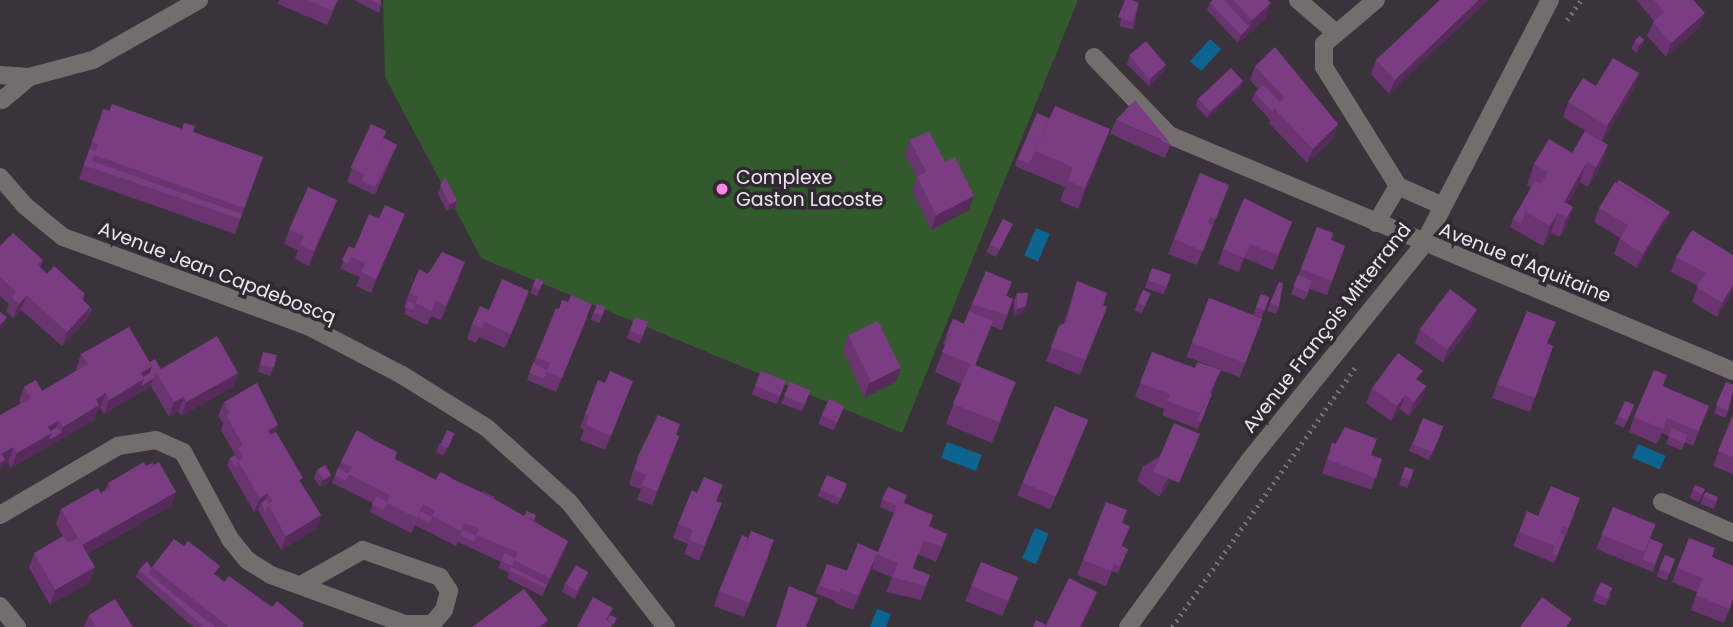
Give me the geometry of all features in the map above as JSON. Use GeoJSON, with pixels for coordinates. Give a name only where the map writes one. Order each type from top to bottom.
{"type":"FeatureCollection","features":[{"type":"Feature","properties":{"kind":"street"},"geometry":{"type":"LineString","coordinates":[[0,75],[29,77],[93,60],[199,0]]}},
{"type":"Feature","properties":{"kind":"street"},"geometry":{"type":"LineString","coordinates":[[1298,0],[1336,33]]}},
{"type":"Feature","properties":{"kind":"street","name":"Avenue François Mitterrand"},"geometry":{"type":"LineString","coordinates":[[1128,627],[1249,461],[1423,245],[1550,0]]}},
{"type":"Feature","properties":{"kind":"street"},"geometry":{"type":"LineString","coordinates":[[1367,3],[1324,44],[1324,67],[1398,186],[1443,206]]}},
{"type":"Feature","properties":{"kind":"street","name":"Avenue d'Aquitaine"},"geometry":{"type":"LineString","coordinates":[[1094,58],[1169,135],[1423,245],[1733,371]]}},
{"type":"Feature","properties":{"kind":"street"},"geometry":{"type":"LineString","coordinates":[[1,98],[29,77]]}},
{"type":"Feature","properties":{"kind":"street","name":"Avenue Jean Capdeboscq"},"geometry":{"type":"LineString","coordinates":[[0,170],[0,178],[24,205],[63,237],[308,326],[402,375],[487,428],[569,502],[666,627]]}},
{"type":"Feature","properties":{"kind":"street"},"geometry":{"type":"LineString","coordinates":[[1376,223],[1398,186]]}},
{"type":"Feature","properties":{"kind":"street"},"geometry":{"type":"LineString","coordinates":[[0,515],[118,446],[156,440],[183,452],[230,540],[247,560],[300,585],[405,624],[432,624],[444,610],[449,591],[440,577],[363,550],[300,585]]}},
{"type":"Feature","properties":{"kind":"street"},"geometry":{"type":"LineString","coordinates":[[1662,502],[1733,533]]}},
{"type":"Feature","properties":{"kind":"street"},"geometry":{"type":"LineString","coordinates":[[0,606],[17,627]]}},
{"type":"Feature","properties":{"kind":"green space","name":"Complexe Gaston Lacoste"},"geometry":{"type":"Polygon","coordinates":[[[383,0],[1078,0],[902,433],[481,258],[385,77],[383,0]]]}},
{"type":"Feature","properties":{"kind":"water"},"geometry":{"type":"Polygon","coordinates":[[[1210,39],[1221,49],[1201,71],[1190,61],[1210,39]]]}},
{"type":"Feature","properties":{"kind":"water"},"geometry":{"type":"Polygon","coordinates":[[[1036,228],[1050,234],[1038,261],[1024,256],[1036,228]]]}},
{"type":"Feature","properties":{"kind":"water"},"geometry":{"type":"Polygon","coordinates":[[[947,442],[982,455],[976,471],[941,458],[947,442]]]}},
{"type":"Feature","properties":{"kind":"water"},"geometry":{"type":"Polygon","coordinates":[[[1638,444],[1666,456],[1660,470],[1632,458],[1638,444]]]}},
{"type":"Feature","properties":{"kind":"water"},"geometry":{"type":"Polygon","coordinates":[[[1035,528],[1049,534],[1036,564],[1022,558],[1035,528]]]}},
{"type":"Feature","properties":{"kind":"water"},"geometry":{"type":"Polygon","coordinates":[[[877,609],[891,614],[886,627],[870,627],[877,609]]]}},
{"type":"Feature","properties":{"kind":"building"},"geometry":{"type":"Polygon","coordinates":[[[308,0],[337,0],[332,11],[308,0]]]}},
{"type":"Feature","properties":{"kind":"building"},"geometry":{"type":"Polygon","coordinates":[[[1125,0],[1139,3],[1132,22],[1118,17],[1125,0]]]}},
{"type":"Feature","properties":{"kind":"building"},"geometry":{"type":"Polygon","coordinates":[[[1213,0],[1224,0],[1249,27],[1241,35],[1210,3],[1213,0]]]}},
{"type":"Feature","properties":{"kind":"building"},"geometry":{"type":"Polygon","coordinates":[[[1233,0],[1268,0],[1271,3],[1252,20],[1233,0]]]}},
{"type":"Feature","properties":{"kind":"building"},"geometry":{"type":"Polygon","coordinates":[[[1440,0],[1479,0],[1395,80],[1376,60],[1440,0]]]}},
{"type":"Feature","properties":{"kind":"building"},"geometry":{"type":"Polygon","coordinates":[[[1654,0],[1693,0],[1705,13],[1671,43],[1653,22],[1664,12],[1654,0]]]}},
{"type":"Feature","properties":{"kind":"building"},"geometry":{"type":"Polygon","coordinates":[[[1640,36],[1644,40],[1639,45],[1635,40],[1640,36]]]}},
{"type":"Feature","properties":{"kind":"building"},"geometry":{"type":"Polygon","coordinates":[[[1146,41],[1166,65],[1149,79],[1129,55],[1146,41]]]}},
{"type":"Feature","properties":{"kind":"building"},"geometry":{"type":"Polygon","coordinates":[[[1275,47],[1338,124],[1313,149],[1274,108],[1285,98],[1255,66],[1275,47]]]}},
{"type":"Feature","properties":{"kind":"building"},"geometry":{"type":"Polygon","coordinates":[[[1613,58],[1639,73],[1607,126],[1568,102],[1583,78],[1596,86],[1613,58]]]}},
{"type":"Feature","properties":{"kind":"building"},"geometry":{"type":"Polygon","coordinates":[[[1231,68],[1243,81],[1210,112],[1198,99],[1231,68]]]}},
{"type":"Feature","properties":{"kind":"building"},"geometry":{"type":"Polygon","coordinates":[[[1264,85],[1280,102],[1273,112],[1255,93],[1264,85]]]}},
{"type":"Feature","properties":{"kind":"building"},"geometry":{"type":"Polygon","coordinates":[[[1135,100],[1171,144],[1116,120],[1135,100]]]}},
{"type":"Feature","properties":{"kind":"building"},"geometry":{"type":"Polygon","coordinates":[[[112,104],[182,129],[184,123],[195,126],[193,132],[263,157],[244,208],[94,155],[98,144],[92,142],[103,112],[108,114],[112,104]]]}},
{"type":"Feature","properties":{"kind":"building"},"geometry":{"type":"Polygon","coordinates":[[[1055,106],[1110,129],[1085,188],[1068,181],[1073,167],[1035,151],[1055,106]]]}},
{"type":"Feature","properties":{"kind":"building"},"geometry":{"type":"Polygon","coordinates":[[[1037,113],[1049,118],[1029,164],[1017,159],[1037,113]]]}},
{"type":"Feature","properties":{"kind":"building"},"geometry":{"type":"Polygon","coordinates":[[[371,124],[386,131],[366,175],[351,168],[371,124]]]}},
{"type":"Feature","properties":{"kind":"building"},"geometry":{"type":"Polygon","coordinates":[[[929,131],[945,162],[955,157],[974,196],[936,215],[917,177],[926,172],[910,140],[929,131]]]}},
{"type":"Feature","properties":{"kind":"building"},"geometry":{"type":"Polygon","coordinates":[[[1585,131],[1608,145],[1596,167],[1587,162],[1564,202],[1573,207],[1567,217],[1558,212],[1550,226],[1525,211],[1548,172],[1534,164],[1549,139],[1572,153],[1585,131]]]}},
{"type":"Feature","properties":{"kind":"building"},"geometry":{"type":"Polygon","coordinates":[[[384,138],[397,145],[375,187],[361,180],[384,138]]]}},
{"type":"Feature","properties":{"kind":"building"},"geometry":{"type":"Polygon","coordinates":[[[90,148],[95,152],[92,161],[242,214],[240,219],[84,165],[90,148]]]}},
{"type":"Feature","properties":{"kind":"building"},"geometry":{"type":"Polygon","coordinates":[[[1200,173],[1229,185],[1216,219],[1210,216],[1208,223],[1213,225],[1203,251],[1174,239],[1200,173]]]}},
{"type":"Feature","properties":{"kind":"building"},"geometry":{"type":"Polygon","coordinates":[[[445,177],[457,201],[450,204],[440,186],[445,177]]]}},
{"type":"Feature","properties":{"kind":"building"},"geometry":{"type":"Polygon","coordinates":[[[1619,180],[1670,212],[1664,221],[1667,214],[1617,183],[1619,180]]]}},
{"type":"Feature","properties":{"kind":"building"},"geometry":{"type":"Polygon","coordinates":[[[1535,181],[1541,184],[1525,211],[1521,224],[1513,219],[1535,181]]]}},
{"type":"Feature","properties":{"kind":"building"},"geometry":{"type":"Polygon","coordinates":[[[1615,182],[1667,214],[1643,254],[1620,239],[1628,225],[1599,208],[1615,182]]]}},
{"type":"Feature","properties":{"kind":"building"},"geometry":{"type":"Polygon","coordinates":[[[308,187],[337,200],[314,251],[300,245],[304,236],[289,230],[308,187]]]}},
{"type":"Feature","properties":{"kind":"building"},"geometry":{"type":"Polygon","coordinates":[[[1244,198],[1292,222],[1278,255],[1250,244],[1244,258],[1223,249],[1244,198]]]}},
{"type":"Feature","properties":{"kind":"building"},"geometry":{"type":"Polygon","coordinates":[[[385,205],[405,214],[396,234],[399,227],[379,218],[385,205]]]}},
{"type":"Feature","properties":{"kind":"building"},"geometry":{"type":"Polygon","coordinates":[[[369,214],[399,227],[376,279],[361,272],[366,263],[351,257],[369,214]]]}},
{"type":"Feature","properties":{"kind":"building"},"geometry":{"type":"Polygon","coordinates":[[[1003,219],[1013,224],[1000,250],[990,245],[1003,219]]]}},
{"type":"Feature","properties":{"kind":"building"},"geometry":{"type":"Polygon","coordinates":[[[1317,227],[1333,233],[1331,240],[1345,246],[1332,281],[1301,269],[1317,227]]]}},
{"type":"Feature","properties":{"kind":"building"},"geometry":{"type":"Polygon","coordinates":[[[1692,230],[1733,255],[1733,285],[1722,303],[1697,287],[1706,273],[1676,257],[1692,230]]]}},
{"type":"Feature","properties":{"kind":"building"},"geometry":{"type":"Polygon","coordinates":[[[13,233],[43,260],[37,265],[47,274],[54,266],[85,294],[81,298],[90,307],[67,332],[27,295],[19,304],[12,297],[16,291],[0,277],[0,246],[13,233]]]}},
{"type":"Feature","properties":{"kind":"building"},"geometry":{"type":"Polygon","coordinates":[[[349,246],[355,249],[348,263],[342,260],[349,246]]]}},
{"type":"Feature","properties":{"kind":"building"},"geometry":{"type":"Polygon","coordinates":[[[442,252],[465,262],[446,306],[436,301],[432,311],[415,303],[418,297],[409,293],[419,269],[428,274],[442,252]]]}},
{"type":"Feature","properties":{"kind":"building"},"geometry":{"type":"Polygon","coordinates":[[[1152,268],[1171,275],[1166,287],[1148,280],[1152,268]]]}},
{"type":"Feature","properties":{"kind":"building"},"geometry":{"type":"Polygon","coordinates":[[[986,271],[1012,282],[1006,296],[1013,299],[1007,315],[972,304],[986,271]]]}},
{"type":"Feature","properties":{"kind":"building"},"geometry":{"type":"Polygon","coordinates":[[[1298,275],[1312,281],[1307,292],[1293,286],[1298,275]]]}},
{"type":"Feature","properties":{"kind":"building"},"geometry":{"type":"Polygon","coordinates":[[[536,278],[543,281],[540,289],[532,286],[536,278]]]}},
{"type":"Feature","properties":{"kind":"building"},"geometry":{"type":"Polygon","coordinates":[[[502,279],[529,291],[511,334],[484,322],[482,328],[472,324],[480,306],[489,310],[502,279]]]}},
{"type":"Feature","properties":{"kind":"building"},"geometry":{"type":"Polygon","coordinates":[[[1077,281],[1107,293],[1103,305],[1107,307],[1085,360],[1051,347],[1059,326],[1066,323],[1077,281]]]}},
{"type":"Feature","properties":{"kind":"building"},"geometry":{"type":"Polygon","coordinates":[[[1279,282],[1283,283],[1279,307],[1270,303],[1279,282]]]}},
{"type":"Feature","properties":{"kind":"building"},"geometry":{"type":"Polygon","coordinates":[[[1450,289],[1477,309],[1447,349],[1420,329],[1450,289]]]}},
{"type":"Feature","properties":{"kind":"building"},"geometry":{"type":"Polygon","coordinates":[[[1143,290],[1150,293],[1145,306],[1138,303],[1143,290]]]}},
{"type":"Feature","properties":{"kind":"building"},"geometry":{"type":"Polygon","coordinates":[[[1017,293],[1028,293],[1026,306],[1017,309],[1017,293]]]}},
{"type":"Feature","properties":{"kind":"building"},"geometry":{"type":"Polygon","coordinates":[[[1261,294],[1269,297],[1264,310],[1256,307],[1261,294]]]}},
{"type":"Feature","properties":{"kind":"building"},"geometry":{"type":"Polygon","coordinates":[[[571,295],[592,304],[562,378],[546,372],[550,363],[536,357],[556,308],[564,311],[571,295]]]}},
{"type":"Feature","properties":{"kind":"building"},"geometry":{"type":"Polygon","coordinates":[[[1209,298],[1262,318],[1245,363],[1192,343],[1209,298]]]}},
{"type":"Feature","properties":{"kind":"building"},"geometry":{"type":"Polygon","coordinates":[[[562,300],[568,302],[564,311],[559,310],[562,300]]]}},
{"type":"Feature","properties":{"kind":"building"},"geometry":{"type":"Polygon","coordinates":[[[409,301],[415,304],[413,310],[406,307],[409,301]]]}},
{"type":"Feature","properties":{"kind":"building"},"geometry":{"type":"Polygon","coordinates":[[[597,304],[605,307],[602,316],[594,312],[597,304]]]}},
{"type":"Feature","properties":{"kind":"building"},"geometry":{"type":"Polygon","coordinates":[[[969,311],[993,321],[981,351],[986,338],[954,325],[948,337],[946,336],[953,319],[964,324],[969,311]]]}},
{"type":"Feature","properties":{"kind":"building"},"geometry":{"type":"Polygon","coordinates":[[[1527,311],[1556,322],[1547,343],[1553,346],[1535,398],[1497,384],[1527,311]]]}},
{"type":"Feature","properties":{"kind":"building"},"geometry":{"type":"Polygon","coordinates":[[[0,312],[7,317],[0,325],[0,312]]]}},
{"type":"Feature","properties":{"kind":"building"},"geometry":{"type":"Polygon","coordinates":[[[635,317],[648,322],[643,336],[630,331],[635,317]]]}},
{"type":"Feature","properties":{"kind":"building"},"geometry":{"type":"Polygon","coordinates":[[[878,321],[901,368],[871,382],[848,335],[878,321]]]}},
{"type":"Feature","properties":{"kind":"building"},"geometry":{"type":"Polygon","coordinates":[[[954,325],[986,338],[975,365],[1016,382],[999,422],[953,404],[970,364],[942,352],[954,325]]]}},
{"type":"Feature","properties":{"kind":"building"},"geometry":{"type":"Polygon","coordinates":[[[129,327],[152,366],[141,373],[144,379],[109,400],[106,393],[96,399],[99,405],[63,427],[59,420],[48,427],[52,433],[17,453],[13,447],[2,454],[5,460],[0,463],[0,415],[31,398],[24,387],[36,380],[42,391],[88,364],[81,354],[129,327]]]}},
{"type":"Feature","properties":{"kind":"building"},"geometry":{"type":"Polygon","coordinates":[[[217,336],[238,373],[186,402],[184,397],[174,402],[156,372],[217,336]]]}},
{"type":"Feature","properties":{"kind":"building"},"geometry":{"type":"Polygon","coordinates":[[[263,352],[277,355],[274,368],[260,365],[263,352]]]}},
{"type":"Feature","properties":{"kind":"building"},"geometry":{"type":"Polygon","coordinates":[[[1152,352],[1195,368],[1197,362],[1221,370],[1200,413],[1167,401],[1170,394],[1140,383],[1152,352]]]}},
{"type":"Feature","properties":{"kind":"building"},"geometry":{"type":"Polygon","coordinates":[[[1398,353],[1423,371],[1416,379],[1426,386],[1414,402],[1405,395],[1397,406],[1372,388],[1398,353]]]}},
{"type":"Feature","properties":{"kind":"building"},"geometry":{"type":"Polygon","coordinates":[[[155,359],[161,369],[153,379],[141,386],[143,377],[150,373],[150,362],[155,359]]]}},
{"type":"Feature","properties":{"kind":"building"},"geometry":{"type":"Polygon","coordinates":[[[533,363],[547,370],[544,379],[529,373],[533,363]]]}},
{"type":"Feature","properties":{"kind":"building"},"geometry":{"type":"Polygon","coordinates":[[[1654,370],[1667,375],[1662,386],[1709,406],[1698,431],[1667,418],[1663,429],[1634,417],[1654,370]]]}},
{"type":"Feature","properties":{"kind":"building"},"geometry":{"type":"Polygon","coordinates":[[[610,371],[633,381],[611,436],[586,425],[589,416],[585,414],[598,380],[605,383],[610,371]]]}},
{"type":"Feature","properties":{"kind":"building"},"geometry":{"type":"Polygon","coordinates":[[[761,371],[786,381],[780,396],[755,386],[761,371]]]}},
{"type":"Feature","properties":{"kind":"building"},"geometry":{"type":"Polygon","coordinates":[[[790,382],[810,390],[805,404],[784,396],[790,382]]]}},
{"type":"Feature","properties":{"kind":"building"},"geometry":{"type":"Polygon","coordinates":[[[1726,382],[1733,385],[1728,411],[1716,405],[1726,382]]]}},
{"type":"Feature","properties":{"kind":"building"},"geometry":{"type":"Polygon","coordinates":[[[257,383],[278,425],[268,431],[321,515],[286,536],[268,505],[273,501],[268,493],[260,498],[238,461],[243,458],[238,448],[243,445],[226,415],[230,413],[224,402],[257,383]]]}},
{"type":"Feature","properties":{"kind":"building"},"geometry":{"type":"Polygon","coordinates":[[[1210,393],[1212,394],[1201,422],[1197,420],[1210,393]]]}},
{"type":"Feature","properties":{"kind":"building"},"geometry":{"type":"Polygon","coordinates":[[[829,399],[845,406],[837,422],[822,415],[829,399]]]}},
{"type":"Feature","properties":{"kind":"building"},"geometry":{"type":"Polygon","coordinates":[[[1625,401],[1634,405],[1627,421],[1618,417],[1625,401]]]}},
{"type":"Feature","properties":{"kind":"building"},"geometry":{"type":"Polygon","coordinates":[[[1055,406],[1088,420],[1056,496],[1023,482],[1055,406]]]}},
{"type":"Feature","properties":{"kind":"building"},"geometry":{"type":"Polygon","coordinates":[[[658,415],[680,424],[676,435],[679,436],[657,491],[642,485],[646,475],[635,470],[638,456],[658,415]]]}},
{"type":"Feature","properties":{"kind":"building"},"geometry":{"type":"Polygon","coordinates":[[[1733,415],[1733,457],[1718,451],[1733,415]]]}},
{"type":"Feature","properties":{"kind":"building"},"geometry":{"type":"Polygon","coordinates":[[[1423,418],[1443,426],[1433,452],[1413,444],[1423,418]]]}},
{"type":"Feature","properties":{"kind":"building"},"geometry":{"type":"Polygon","coordinates":[[[1174,423],[1200,434],[1179,483],[1153,472],[1174,423]]]}},
{"type":"Feature","properties":{"kind":"building"},"geometry":{"type":"Polygon","coordinates":[[[57,427],[61,433],[49,440],[51,431],[57,427]]]}},
{"type":"Feature","properties":{"kind":"building"},"geometry":{"type":"Polygon","coordinates":[[[1345,427],[1377,439],[1371,455],[1382,459],[1376,478],[1327,459],[1345,427]]]}},
{"type":"Feature","properties":{"kind":"building"},"geometry":{"type":"Polygon","coordinates":[[[1672,428],[1688,435],[1684,443],[1668,436],[1672,428]]]}},
{"type":"Feature","properties":{"kind":"building"},"geometry":{"type":"Polygon","coordinates":[[[447,430],[454,433],[448,448],[441,445],[447,430]]]}},
{"type":"Feature","properties":{"kind":"building"},"geometry":{"type":"Polygon","coordinates":[[[356,431],[397,452],[394,460],[436,480],[439,473],[481,492],[568,541],[550,578],[514,560],[518,552],[476,535],[479,529],[465,523],[461,531],[432,516],[435,511],[423,504],[417,518],[387,503],[390,495],[348,474],[352,467],[341,462],[356,431]]]}},
{"type":"Feature","properties":{"kind":"building"},"geometry":{"type":"Polygon","coordinates":[[[276,432],[303,478],[299,480],[270,435],[276,432]]]}},
{"type":"Feature","properties":{"kind":"building"},"geometry":{"type":"Polygon","coordinates":[[[235,455],[241,465],[238,461],[236,468],[230,458],[235,455]]]}},
{"type":"Feature","properties":{"kind":"building"},"geometry":{"type":"Polygon","coordinates":[[[395,459],[436,480],[394,460],[395,459]]]}},
{"type":"Feature","properties":{"kind":"building"},"geometry":{"type":"Polygon","coordinates":[[[144,462],[147,469],[159,462],[176,492],[82,545],[95,567],[55,590],[34,553],[63,536],[68,543],[78,538],[61,509],[98,488],[101,494],[111,488],[108,483],[144,462]]]}},
{"type":"Feature","properties":{"kind":"building"},"geometry":{"type":"Polygon","coordinates":[[[325,465],[331,475],[323,480],[317,470],[325,465]]]}},
{"type":"Feature","properties":{"kind":"building"},"geometry":{"type":"Polygon","coordinates":[[[1405,467],[1414,470],[1410,480],[1402,477],[1405,467]]]}},
{"type":"Feature","properties":{"kind":"building"},"geometry":{"type":"Polygon","coordinates":[[[338,468],[349,474],[346,481],[335,476],[338,468]]]}},
{"type":"Feature","properties":{"kind":"building"},"geometry":{"type":"Polygon","coordinates":[[[827,475],[847,484],[841,499],[820,490],[827,475]]]}},
{"type":"Feature","properties":{"kind":"building"},"geometry":{"type":"Polygon","coordinates":[[[704,477],[723,485],[716,501],[722,503],[704,546],[689,540],[693,530],[678,524],[692,490],[697,493],[704,477]]]}},
{"type":"Feature","properties":{"kind":"building"},"geometry":{"type":"Polygon","coordinates":[[[1695,485],[1705,489],[1702,494],[1693,490],[1695,485]]]}},
{"type":"Feature","properties":{"kind":"building"},"geometry":{"type":"Polygon","coordinates":[[[1551,486],[1580,498],[1568,528],[1563,526],[1555,546],[1519,532],[1527,511],[1538,516],[1551,486]]]}},
{"type":"Feature","properties":{"kind":"building"},"geometry":{"type":"Polygon","coordinates":[[[888,487],[907,495],[904,503],[899,501],[897,506],[882,499],[888,487]]]}},
{"type":"Feature","properties":{"kind":"building"},"geometry":{"type":"Polygon","coordinates":[[[1706,492],[1718,497],[1716,502],[1703,496],[1706,492]]]}},
{"type":"Feature","properties":{"kind":"building"},"geometry":{"type":"Polygon","coordinates":[[[377,496],[387,502],[384,510],[372,504],[377,496]]]}},
{"type":"Feature","properties":{"kind":"building"},"geometry":{"type":"Polygon","coordinates":[[[266,500],[269,504],[265,512],[261,503],[266,500]]]}},
{"type":"Feature","properties":{"kind":"building"},"geometry":{"type":"Polygon","coordinates":[[[899,501],[933,515],[929,526],[947,534],[942,547],[924,540],[912,568],[930,575],[926,586],[892,577],[898,563],[877,554],[858,596],[840,588],[858,543],[878,552],[899,501]]]}},
{"type":"Feature","properties":{"kind":"building"},"geometry":{"type":"Polygon","coordinates":[[[1106,502],[1127,510],[1122,523],[1130,526],[1111,571],[1083,560],[1106,502]]]}},
{"type":"Feature","properties":{"kind":"building"},"geometry":{"type":"Polygon","coordinates":[[[1613,507],[1656,524],[1644,552],[1602,535],[1613,507]]]}},
{"type":"Feature","properties":{"kind":"building"},"geometry":{"type":"Polygon","coordinates":[[[421,511],[432,517],[429,523],[418,517],[421,511]]]}},
{"type":"Feature","properties":{"kind":"building"},"geometry":{"type":"Polygon","coordinates":[[[527,511],[536,515],[534,521],[524,516],[527,511]]]}},
{"type":"Feature","properties":{"kind":"building"},"geometry":{"type":"Polygon","coordinates":[[[463,530],[476,536],[474,542],[460,535],[463,530]]]}},
{"type":"Feature","properties":{"kind":"building"},"geometry":{"type":"Polygon","coordinates":[[[751,531],[774,540],[749,603],[719,591],[738,545],[745,548],[751,531]]]}},
{"type":"Feature","properties":{"kind":"building"},"geometry":{"type":"Polygon","coordinates":[[[1561,533],[1565,535],[1557,556],[1552,553],[1561,533]]]}},
{"type":"Feature","properties":{"kind":"building"},"geometry":{"type":"Polygon","coordinates":[[[742,535],[748,538],[745,548],[738,545],[742,535]]]}},
{"type":"Feature","properties":{"kind":"building"},"geometry":{"type":"Polygon","coordinates":[[[1689,538],[1715,548],[1712,557],[1733,566],[1733,599],[1729,609],[1696,595],[1703,578],[1677,568],[1689,538]]]}},
{"type":"Feature","properties":{"kind":"building"},"geometry":{"type":"Polygon","coordinates":[[[174,539],[184,546],[188,541],[220,566],[214,574],[224,582],[229,576],[272,607],[277,601],[304,623],[301,627],[229,627],[152,567],[174,539]]]}},
{"type":"Feature","properties":{"kind":"building"},"geometry":{"type":"Polygon","coordinates":[[[1651,539],[1663,544],[1654,564],[1642,559],[1651,539]]]}},
{"type":"Feature","properties":{"kind":"building"},"geometry":{"type":"Polygon","coordinates":[[[1122,546],[1128,549],[1120,566],[1113,563],[1122,546]]]}},
{"type":"Feature","properties":{"kind":"building"},"geometry":{"type":"Polygon","coordinates":[[[505,553],[515,559],[512,566],[501,561],[505,553]]]}},
{"type":"Feature","properties":{"kind":"building"},"geometry":{"type":"Polygon","coordinates":[[[1665,555],[1675,559],[1670,573],[1659,569],[1665,555]]]}},
{"type":"Feature","properties":{"kind":"building"},"geometry":{"type":"Polygon","coordinates":[[[147,561],[151,568],[149,574],[215,627],[204,627],[139,570],[147,561]]]}},
{"type":"Feature","properties":{"kind":"building"},"geometry":{"type":"Polygon","coordinates":[[[981,562],[1018,577],[1008,601],[971,586],[981,562]]]}},
{"type":"Feature","properties":{"kind":"building"},"geometry":{"type":"Polygon","coordinates":[[[827,564],[847,571],[839,593],[820,586],[827,564]]]}},
{"type":"Feature","properties":{"kind":"building"},"geometry":{"type":"Polygon","coordinates":[[[576,565],[588,572],[577,591],[565,584],[576,565]]]}},
{"type":"Feature","properties":{"kind":"building"},"geometry":{"type":"Polygon","coordinates":[[[511,567],[547,585],[545,588],[510,571],[511,567]]]}},
{"type":"Feature","properties":{"kind":"building"},"geometry":{"type":"Polygon","coordinates":[[[1069,578],[1097,592],[1080,627],[1045,627],[1069,578]]]}},
{"type":"Feature","properties":{"kind":"building"},"geometry":{"type":"Polygon","coordinates":[[[1601,582],[1613,588],[1607,599],[1596,593],[1601,582]]]}},
{"type":"Feature","properties":{"kind":"building"},"geometry":{"type":"Polygon","coordinates":[[[789,586],[818,598],[806,627],[776,627],[789,586]]]}},
{"type":"Feature","properties":{"kind":"building"},"geometry":{"type":"Polygon","coordinates":[[[524,589],[548,620],[539,627],[472,627],[524,589]]]}},
{"type":"Feature","properties":{"kind":"building"},"geometry":{"type":"Polygon","coordinates":[[[593,597],[613,608],[606,620],[613,623],[611,627],[577,627],[593,597]]]}},
{"type":"Feature","properties":{"kind":"building"},"geometry":{"type":"Polygon","coordinates":[[[1542,597],[1572,619],[1566,627],[1520,627],[1542,597]]]}},
{"type":"Feature","properties":{"kind":"building"},"geometry":{"type":"Polygon","coordinates":[[[115,599],[133,627],[92,627],[95,625],[89,615],[115,599]]]}},
{"type":"Feature","properties":{"kind":"building"},"geometry":{"type":"Polygon","coordinates":[[[610,615],[617,618],[612,627],[613,623],[607,620],[610,615]]]}},
{"type":"Feature","properties":{"kind":"building"},"geometry":{"type":"Polygon","coordinates":[[[1036,620],[1046,625],[1045,627],[1033,627],[1036,620]]]}},
{"type":"Feature","properties":{"kind":"place","name":"Complexe Gaston Lacoste"},"geometry":{"type":"Point","coordinates":[722,189]}}]}
